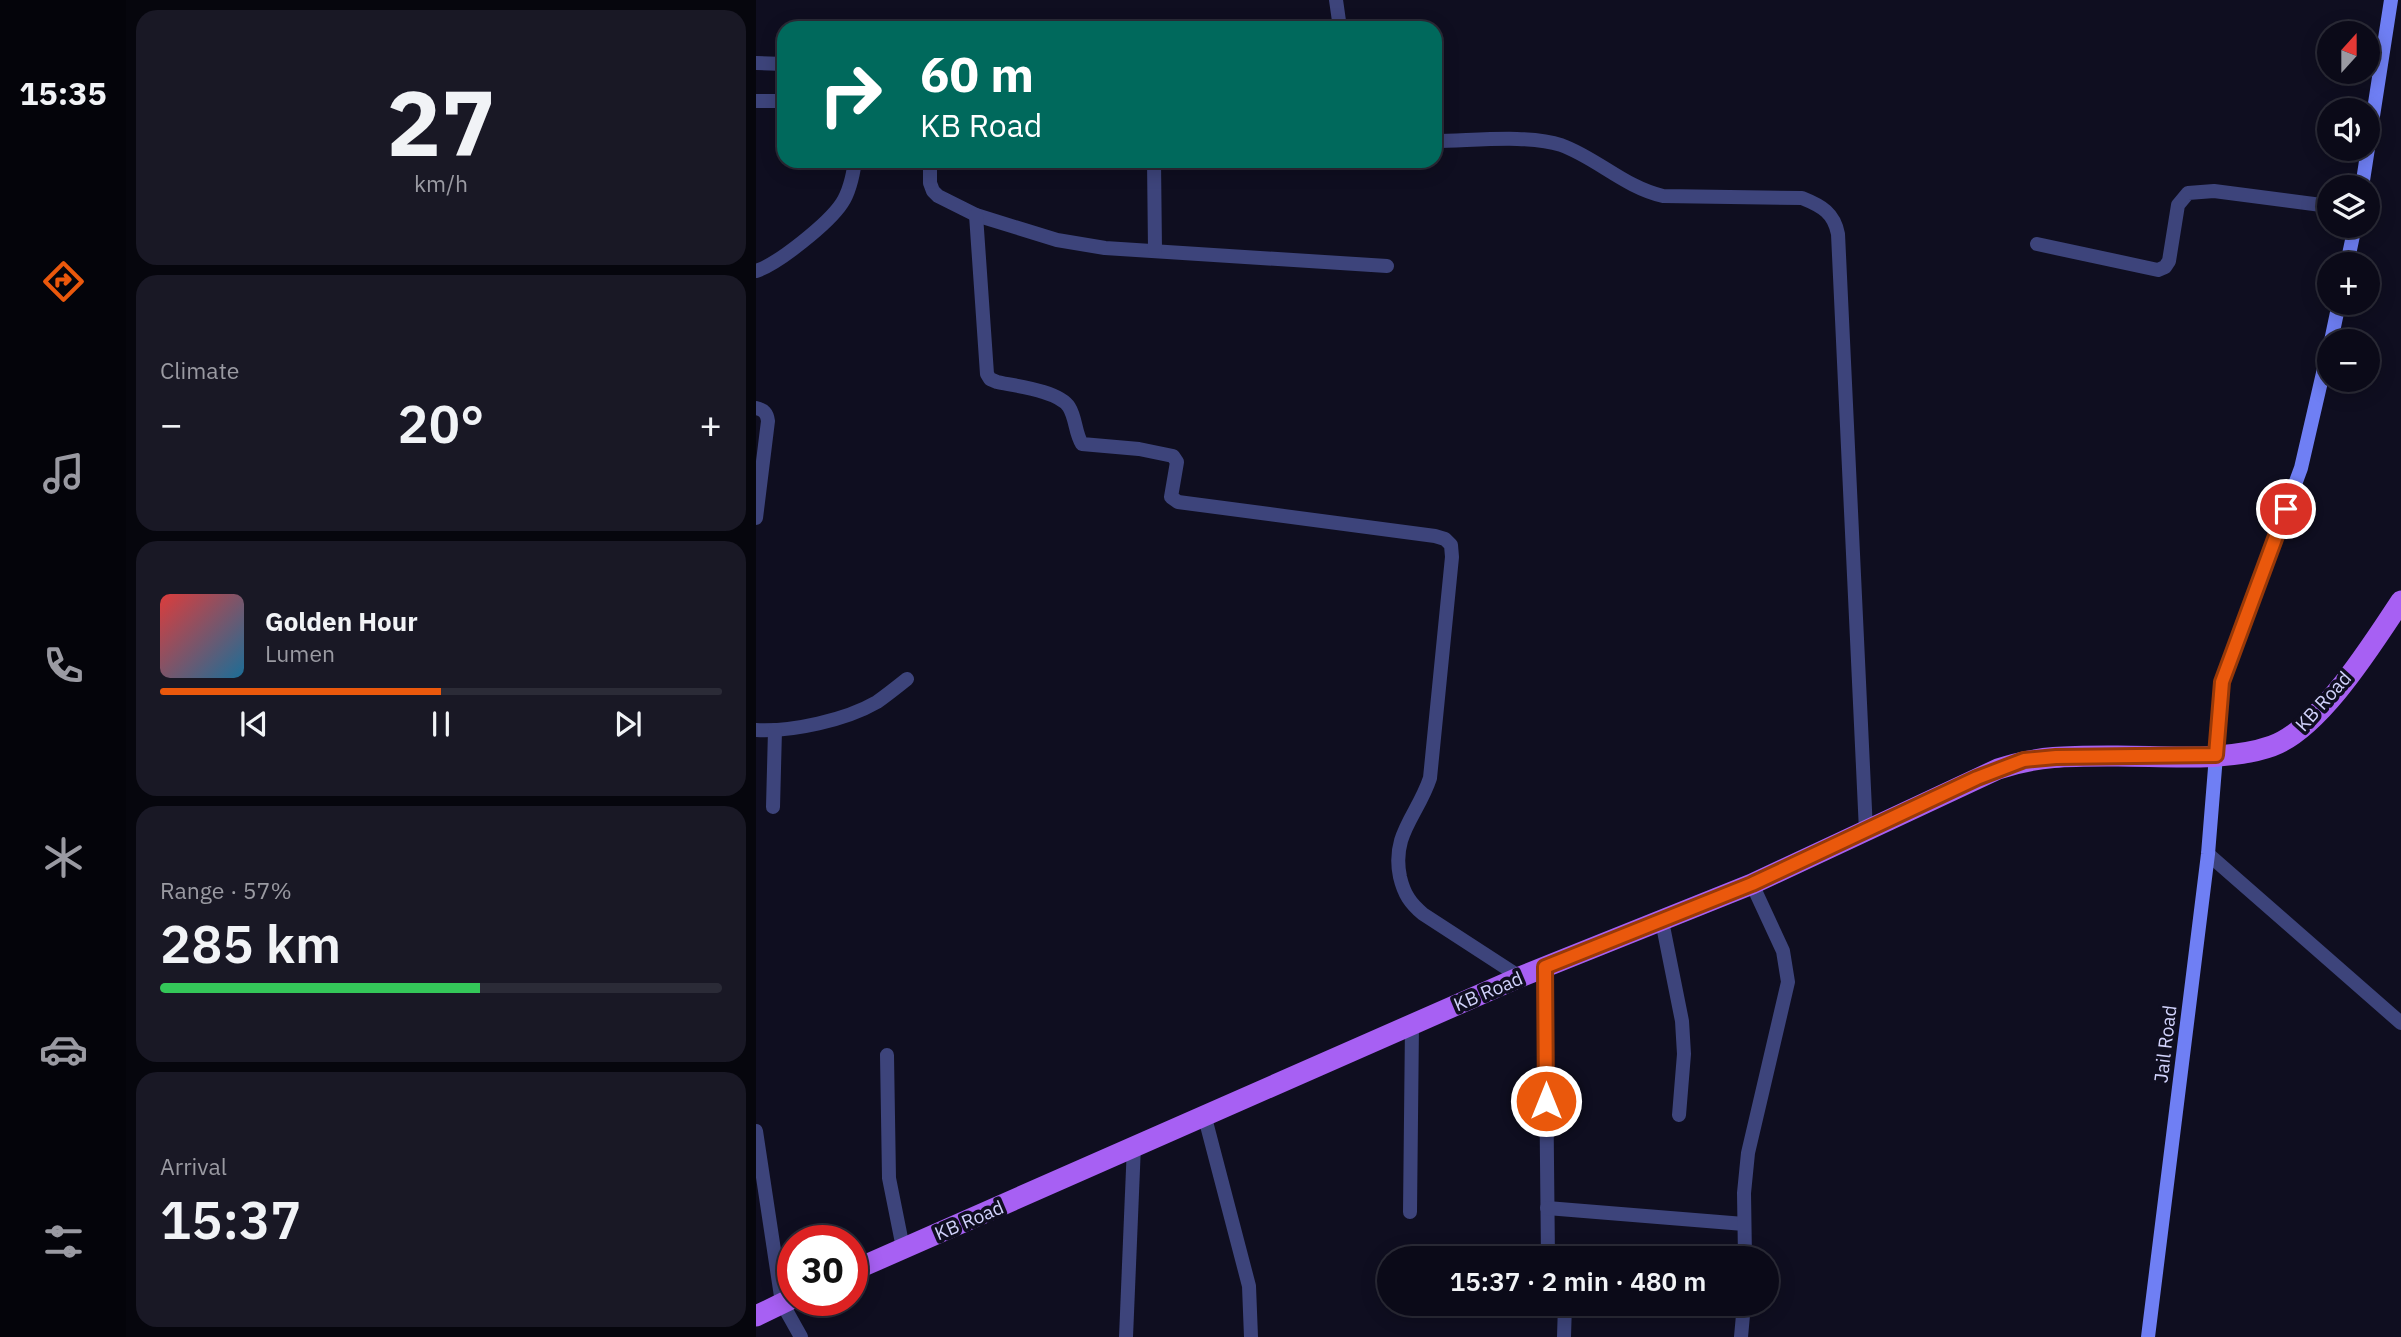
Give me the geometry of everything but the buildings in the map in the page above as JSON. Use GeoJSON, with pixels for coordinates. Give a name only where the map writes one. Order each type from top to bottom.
{"type":"FeatureCollection","features":[{"type":"Feature","properties":{"kind":"main road","name":"KB Road"},"geometry":{"type":"LineString","coordinates":[[868,1264],[1520,977],[1752,884],[1977,778],[2024,760],[2056,757],[2216,755],[2254,752],[2275,746],[2316,716],[2401,601]]}},
{"type":"Feature","properties":{"kind":"main road"},"geometry":{"type":"LineString","coordinates":[[756,1316],[777,1306]]}},
{"type":"Feature","properties":{"kind":"street"},"geometry":{"type":"LineString","coordinates":[[1336,0],[1339,21]]}},
{"type":"Feature","properties":{"kind":"street"},"geometry":{"type":"LineString","coordinates":[[2364,175],[2391,0]]}},
{"type":"Feature","properties":{"kind":"street"},"geometry":{"type":"LineString","coordinates":[[756,63],[777,64]]}},
{"type":"Feature","properties":{"kind":"street"},"geometry":{"type":"LineString","coordinates":[[756,101],[777,101]]}},
{"type":"Feature","properties":{"kind":"street"},"geometry":{"type":"LineString","coordinates":[[1442,141],[1528,140],[1559,144],[1650,193],[1663,196],[1802,198],[1819,205],[1836,223],[1866,831]]}},
{"type":"Feature","properties":{"kind":"street"},"geometry":{"type":"LineString","coordinates":[[756,271],[789,252],[834,213],[848,193],[853,168]]}},
{"type":"Feature","properties":{"kind":"street"},"geometry":{"type":"LineString","coordinates":[[930,168],[933,191],[948,202],[976,215],[1057,240],[1105,248],[1387,267]]}},
{"type":"Feature","properties":{"kind":"street"},"geometry":{"type":"LineString","coordinates":[[1154,168],[1155,250]]}},
{"type":"Feature","properties":{"kind":"street"},"geometry":{"type":"LineString","coordinates":[[2037,244],[2158,270],[2165,267],[2169,261],[2178,205],[2188,193],[2214,191],[2317,204]]}},
{"type":"Feature","properties":{"kind":"street"},"geometry":{"type":"LineString","coordinates":[[976,215],[987,374],[997,382],[1048,394],[1066,403],[1071,409],[1082,444],[1139,449],[1172,456],[1177,462],[1171,497],[1178,502],[1434,536],[1445,539],[1451,545],[1430,778],[1425,794],[1399,841],[1398,867],[1404,892],[1410,903],[1520,977]]}},
{"type":"Feature","properties":{"kind":"street","name":"Jail Road"},"geometry":{"type":"LineString","coordinates":[[2148,1337],[2208,854],[2222,682],[2301,468],[2319,392]]}},
{"type":"Feature","properties":{"kind":"street"},"geometry":{"type":"LineString","coordinates":[[756,408],[767,415],[768,421],[756,518]]}},
{"type":"Feature","properties":{"kind":"street"},"geometry":{"type":"LineString","coordinates":[[756,730],[775,730],[820,722],[863,709],[907,679]]}},
{"type":"Feature","properties":{"kind":"street"},"geometry":{"type":"LineString","coordinates":[[773,807],[775,730]]}},
{"type":"Feature","properties":{"kind":"street"},"geometry":{"type":"LineString","coordinates":[[2208,854],[2401,1023]]}},
{"type":"Feature","properties":{"kind":"street"},"geometry":{"type":"LineString","coordinates":[[1745,1246],[1744,1193],[1748,1153],[1788,982],[1783,951],[1752,884]]}},
{"type":"Feature","properties":{"kind":"street"},"geometry":{"type":"LineString","coordinates":[[1662,921],[1682,1021],[1684,1054],[1679,1115]]}},
{"type":"Feature","properties":{"kind":"street"},"geometry":{"type":"LineString","coordinates":[[1545,967],[1548,1246]]}},
{"type":"Feature","properties":{"kind":"street"},"geometry":{"type":"LineString","coordinates":[[1410,1212],[1412,1024]]}},
{"type":"Feature","properties":{"kind":"street"},"geometry":{"type":"LineString","coordinates":[[887,1055],[890,1191],[903,1248]]}},
{"type":"Feature","properties":{"kind":"street"},"geometry":{"type":"LineString","coordinates":[[1204,1114],[1249,1286],[1251,1337]]}},
{"type":"Feature","properties":{"kind":"street"},"geometry":{"type":"LineString","coordinates":[[756,1131],[777,1244]]}},
{"type":"Feature","properties":{"kind":"street"},"geometry":{"type":"LineString","coordinates":[[1126,1337],[1134,1145]]}},
{"type":"Feature","properties":{"kind":"street"},"geometry":{"type":"LineString","coordinates":[[1547,1208],[1744,1224]]}},
{"type":"Feature","properties":{"kind":"street"},"geometry":{"type":"LineString","coordinates":[[793,1316],[801,1337]]}},
{"type":"Feature","properties":{"kind":"street"},"geometry":{"type":"LineString","coordinates":[[1564,1316],[1564,1337]]}},
{"type":"Feature","properties":{"kind":"street"},"geometry":{"type":"LineString","coordinates":[[1741,1337],[1743,1316]]}},
{"type":"Feature","properties":{"kind":"route"},"geometry":{"type":"LineString","coordinates":[[1546,1101],[1545,967],[1752,884],[1977,778],[2024,760],[2056,757],[2216,755],[2222,682],[2286,509]]}}]}
